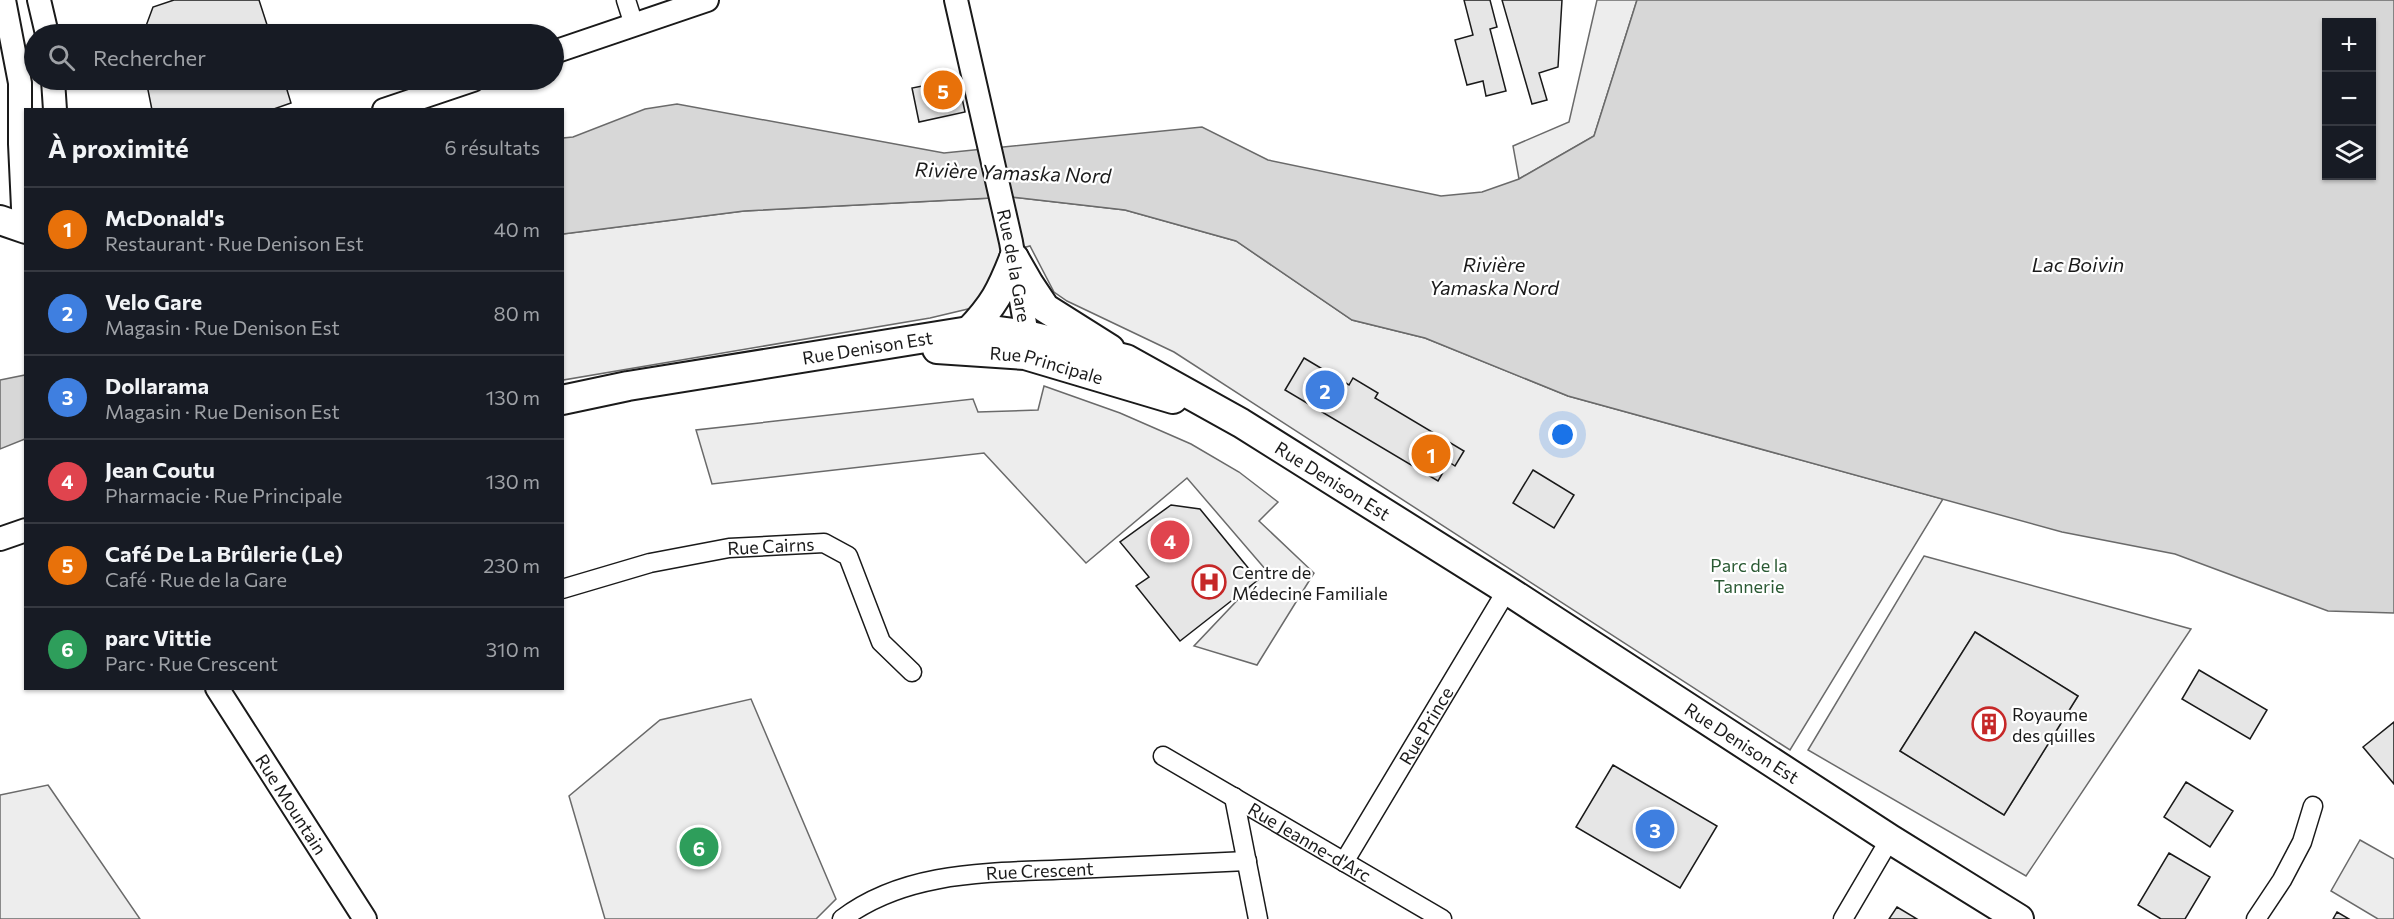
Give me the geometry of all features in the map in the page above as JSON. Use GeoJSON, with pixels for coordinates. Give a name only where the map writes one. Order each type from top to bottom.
{"type":"FeatureCollection","features":[{"type":"Feature","properties":{"kind":"main road"},"geometry":{"type":"LineString","coordinates":[[969,331],[989,309],[1002,289],[1013,250]]}},
{"type":"Feature","properties":{"kind":"main road"},"geometry":{"type":"LineString","coordinates":[[1013,250],[1029,284],[1045,308],[1126,359]]}},
{"type":"Feature","properties":{"kind":"main road","name":"Rue Denison Est"},"geometry":{"type":"LineString","coordinates":[[564,400],[628,386],[969,331],[999,331],[1026,345],[1126,359],[1241,423],[1507,590],[1890,839],[2019,919]]}},
{"type":"Feature","properties":{"kind":"main road","name":"Rue Principale"},"geometry":{"type":"LineString","coordinates":[[863,349],[960,349],[1026,345],[1224,414]]}},
{"type":"Feature","properties":{"kind":"street"},"geometry":{"type":"LineString","coordinates":[[4,0],[20,82],[19,227]]}},
{"type":"Feature","properties":{"kind":"street"},"geometry":{"type":"LineString","coordinates":[[39,0],[45,24]]}},
{"type":"Feature","properties":{"kind":"street"},"geometry":{"type":"LineString","coordinates":[[626,0],[634,25]]}},
{"type":"Feature","properties":{"kind":"street"},"geometry":{"type":"LineString","coordinates":[[564,49],[707,0]]}},
{"type":"Feature","properties":{"kind":"street","name":"Rue de la Gare"},"geometry":{"type":"LineString","coordinates":[[956,0],[1013,250],[1026,345]]}},
{"type":"Feature","properties":{"kind":"street"},"geometry":{"type":"LineString","coordinates":[[54,90],[55,108]]}},
{"type":"Feature","properties":{"kind":"street"},"geometry":{"type":"LineString","coordinates":[[390,108],[443,90]]}},
{"type":"Feature","properties":{"kind":"street"},"geometry":{"type":"LineString","coordinates":[[0,539],[24,531]]}},
{"type":"Feature","properties":{"kind":"street","name":"Rue Cairns"},"geometry":{"type":"LineString","coordinates":[[564,588],[650,563],[729,548],[824,543],[848,556],[881,642],[912,672]]}},
{"type":"Feature","properties":{"kind":"street","name":"Rue Prince"},"geometry":{"type":"LineString","coordinates":[[1344,862],[1507,590]]}},
{"type":"Feature","properties":{"kind":"street","name":"Rue Mountain"},"geometry":{"type":"LineString","coordinates":[[222,690],[365,919]]}},
{"type":"Feature","properties":{"kind":"street"},"geometry":{"type":"LineString","coordinates":[[1163,756],[1234,797]]}},
{"type":"Feature","properties":{"kind":"street","name":"Rue Jeanne-d'Arc"},"geometry":{"type":"LineString","coordinates":[[1234,797],[1442,919]]}},
{"type":"Feature","properties":{"kind":"street","name":"Rue Jeanne-d'Arc"},"geometry":{"type":"LineString","coordinates":[[1234,797],[1258,919]]}},
{"type":"Feature","properties":{"kind":"street"},"geometry":{"type":"LineString","coordinates":[[2256,919],[2282,880],[2302,842],[2313,807]]}},
{"type":"Feature","properties":{"kind":"street"},"geometry":{"type":"LineString","coordinates":[[1843,919],[1890,839]]}},
{"type":"Feature","properties":{"kind":"street","name":"Rue Crescent"},"geometry":{"type":"LineString","coordinates":[[842,919],[853,910],[907,886],[956,875],[1247,861]]}},
{"type":"Feature","properties":{"kind":"shaded area"},"geometry":{"type":"Polygon","coordinates":[[[1597,0],[1637,0],[1594,136],[1519,179],[1513,146],[1569,122],[1597,0]]]}},
{"type":"Feature","properties":{"kind":"shaded area","name":"Parc de la Tannerie"},"geometry":{"type":"Polygon","coordinates":[[[1011,197],[1125,210],[1236,241],[1352,320],[1425,338],[1568,396],[1943,499],[1790,750],[1174,352],[1067,301],[1054,292],[1030,246],[1007,252],[981,298],[972,308],[930,318],[564,380],[564,234],[744,211],[1011,197]]]}},
{"type":"Feature","properties":{"kind":"shaded area"},"geometry":{"type":"Polygon","coordinates":[[[1044,386],[1120,413],[1191,444],[1239,472],[1278,502],[1259,521],[1314,573],[1257,665],[1194,646],[1266,570],[1187,478],[1086,563],[984,453],[712,484],[696,430],[973,399],[978,412],[1038,410],[1044,386]]]}},
{"type":"Feature","properties":{"kind":"shaded area"},"geometry":{"type":"Polygon","coordinates":[[[1924,556],[2191,629],[2026,876],[1808,750],[1924,556]],[[1975,632],[1900,751],[2004,815],[2078,696],[1975,632]]]}},
{"type":"Feature","properties":{"kind":"shaded area"},"geometry":{"type":"Polygon","coordinates":[[[751,699],[836,899],[816,919],[605,919],[569,796],[660,720],[751,699]]]}},
{"type":"Feature","properties":{"kind":"shaded area"},"geometry":{"type":"Polygon","coordinates":[[[48,785],[140,919],[0,919],[0,795],[48,785]]]}},
{"type":"Feature","properties":{"kind":"shaded area"},"geometry":{"type":"Polygon","coordinates":[[[2360,840],[2394,859],[2394,919],[2378,919],[2331,891],[2360,840]]]}},
{"type":"Feature","properties":{"kind":"water","name":"Lac Boivin"},"geometry":{"type":"Polygon","coordinates":[[[1637,0],[2394,0],[2394,613],[2328,611],[2175,554],[2062,532],[1568,396],[1425,338],[1352,320],[1236,241],[1125,210],[1011,197],[744,211],[564,234],[564,138],[573,137],[645,109],[677,104],[944,153],[1202,127],[1268,160],[1441,196],[1482,192],[1519,179],[1594,136],[1637,0]]]}},
{"type":"Feature","properties":{"kind":"water"},"geometry":{"type":"Polygon","coordinates":[[[24,375],[24,439],[0,449],[0,380],[24,375]]]}},
{"type":"Feature","properties":{"kind":"building"},"geometry":{"type":"Polygon","coordinates":[[[174,0],[259,0],[267,24],[147,24],[153,7],[174,0]]]}},
{"type":"Feature","properties":{"kind":"building"},"geometry":{"type":"Polygon","coordinates":[[[1464,0],[1490,0],[1497,27],[1490,29],[1506,91],[1486,96],[1483,81],[1467,85],[1455,40],[1473,35],[1464,0]]]}},
{"type":"Feature","properties":{"kind":"building"},"geometry":{"type":"Polygon","coordinates":[[[1502,0],[1562,0],[1558,67],[1539,73],[1547,100],[1532,104],[1502,0]]]}},
{"type":"Feature","properties":{"kind":"building"},"geometry":{"type":"Polygon","coordinates":[[[958,79],[965,112],[919,122],[912,88],[958,79]]]}},
{"type":"Feature","properties":{"kind":"building"},"geometry":{"type":"Polygon","coordinates":[[[148,90],[287,90],[291,103],[277,108],[152,108],[148,90]]]}},
{"type":"Feature","properties":{"kind":"building"},"geometry":{"type":"Polygon","coordinates":[[[1304,358],[1349,385],[1353,378],[1378,393],[1375,398],[1464,451],[1455,466],[1449,462],[1438,481],[1285,390],[1304,358]]]}},
{"type":"Feature","properties":{"kind":"building"},"geometry":{"type":"Polygon","coordinates":[[[1533,470],[1574,495],[1554,528],[1513,503],[1533,470]]]}},
{"type":"Feature","properties":{"kind":"building"},"geometry":{"type":"Polygon","coordinates":[[[1171,505],[1200,509],[1258,580],[1180,641],[1136,586],[1149,577],[1120,542],[1171,505]]]}},
{"type":"Feature","properties":{"kind":"building","name":"Royaume des quilles"},"geometry":{"type":"Polygon","coordinates":[[[1975,632],[2078,696],[2004,815],[1900,751],[1975,632]]]}},
{"type":"Feature","properties":{"kind":"building"},"geometry":{"type":"Polygon","coordinates":[[[2199,670],[2267,710],[2250,739],[2182,699],[2199,670]]]}},
{"type":"Feature","properties":{"kind":"building"},"geometry":{"type":"Polygon","coordinates":[[[2394,722],[2394,784],[2363,747],[2394,722]]]}},
{"type":"Feature","properties":{"kind":"building"},"geometry":{"type":"Polygon","coordinates":[[[1613,765],[1717,826],[1680,888],[1576,827],[1613,765]]]}},
{"type":"Feature","properties":{"kind":"building"},"geometry":{"type":"Polygon","coordinates":[[[2186,782],[2233,811],[2210,847],[2164,817],[2186,782]]]}},
{"type":"Feature","properties":{"kind":"building"},"geometry":{"type":"Polygon","coordinates":[[[2169,853],[2210,877],[2185,919],[2161,919],[2138,905],[2169,853]]]}},
{"type":"Feature","properties":{"kind":"building"},"geometry":{"type":"Polygon","coordinates":[[[1897,907],[1917,919],[1889,919],[1897,907]]]}},
{"type":"Feature","properties":{"kind":"building"},"geometry":{"type":"Polygon","coordinates":[[[2337,912],[2349,919],[2333,919],[2337,912]]]}},
{"type":"Feature","properties":{"kind":"place","name":"Café De La Brûlerie (Le)"},"geometry":{"type":"Point","coordinates":[943,90]}},
{"type":"Feature","properties":{"kind":"place","name":"Velo Gare"},"geometry":{"type":"Point","coordinates":[1325,390]}},
{"type":"Feature","properties":{"kind":"place","name":"McDonald's"},"geometry":{"type":"Point","coordinates":[1431,454]}},
{"type":"Feature","properties":{"kind":"place","name":"Jean Coutu"},"geometry":{"type":"Point","coordinates":[1170,540]}},
{"type":"Feature","properties":{"kind":"place","name":"Centre de Médecine Familiale"},"geometry":{"type":"Point","coordinates":[1209,582]}},
{"type":"Feature","properties":{"kind":"place","name":"Royaume des quilles"},"geometry":{"type":"Point","coordinates":[1989,724]}},
{"type":"Feature","properties":{"kind":"place","name":"Dollarama"},"geometry":{"type":"Point","coordinates":[1655,829]}},
{"type":"Feature","properties":{"kind":"place","name":"parc Vittie"},"geometry":{"type":"Point","coordinates":[699,847]}},
{"type":"Feature","properties":{"kind":"water label","name":"Rivière Yamaska Nord"},"geometry":{"type":"Point","coordinates":[1013,172]}},
{"type":"Feature","properties":{"kind":"water label","name":"Rivière Yamaska Nord"},"geometry":{"type":"Point","coordinates":[1494,276]}}]}
